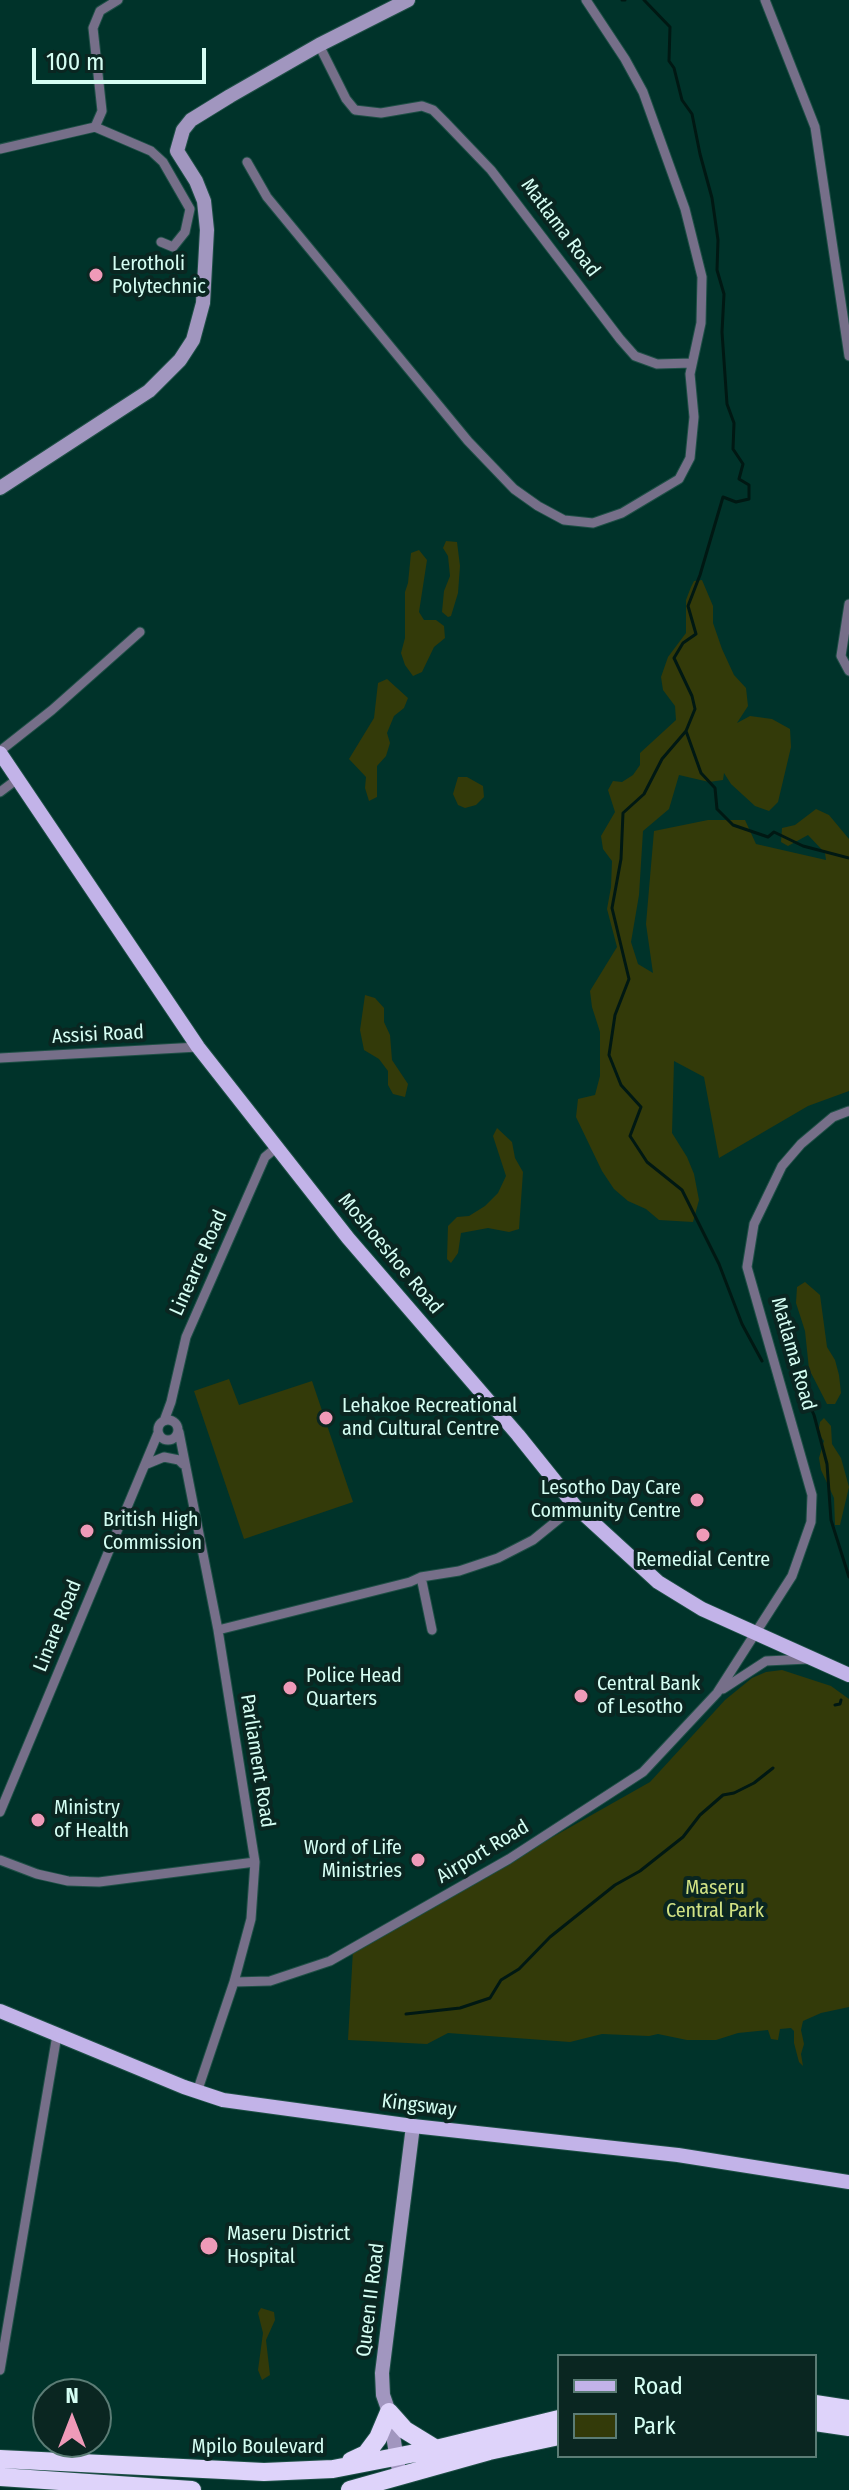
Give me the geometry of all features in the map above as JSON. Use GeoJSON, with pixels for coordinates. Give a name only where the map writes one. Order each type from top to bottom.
{"type":"FeatureCollection","features":[{"type":"Feature","properties":{"kind":"highway"},"geometry":{"type":"LineString","coordinates":[[817,2404],[849,2409]]}},
{"type":"Feature","properties":{"kind":"highway"},"geometry":{"type":"LineString","coordinates":[[333,2469],[366,2454],[378,2438],[389,2412],[405,2430],[436,2449]]}},
{"type":"Feature","properties":{"kind":"highway","name":"Mpilo Boulevard"},"geometry":{"type":"LineString","coordinates":[[0,2477],[76,2478],[333,2469],[436,2449],[557,2419]]}},
{"type":"Feature","properties":{"kind":"highway"},"geometry":{"type":"LineString","coordinates":[[817,2422],[849,2427]]}},
{"type":"Feature","properties":{"kind":"highway"},"geometry":{"type":"LineString","coordinates":[[350,2490],[489,2451],[557,2436]]}},
{"type":"Feature","properties":{"kind":"highway","name":"Mpilo Boulevard"},"geometry":{"type":"LineString","coordinates":[[0,2459],[76,2478],[192,2490]]}},
{"type":"Feature","properties":{"kind":"main road","name":"Moshoeshoe Road"},"geometry":{"type":"LineString","coordinates":[[0,752],[198,1047],[348,1238],[575,1506],[658,1582],[702,1609],[849,1675]]}},
{"type":"Feature","properties":{"kind":"main road","name":"Kingsway"},"geometry":{"type":"LineString","coordinates":[[0,2011],[223,2100],[413,2126],[678,2155],[849,2182]]}},
{"type":"Feature","properties":{"kind":"street"},"geometry":{"type":"LineString","coordinates":[[95,127],[102,111],[93,28],[100,11],[118,0]]}},
{"type":"Feature","properties":{"kind":"street"},"geometry":{"type":"LineString","coordinates":[[0,488],[133,402],[180,360],[193,340],[203,303],[207,230],[204,201],[196,181],[177,151],[178,140],[191,120],[319,45],[408,0]]}},
{"type":"Feature","properties":{"kind":"street"},"geometry":{"type":"LineString","coordinates":[[247,162],[267,197],[468,441],[526,498],[564,520],[593,523],[631,508],[679,479],[690,458],[694,441],[692,363],[703,300],[702,277],[685,209],[643,92],[586,0]]}},
{"type":"Feature","properties":{"kind":"street"},"geometry":{"type":"LineString","coordinates":[[765,0],[815,127],[849,356]]}},
{"type":"Feature","properties":{"kind":"street","name":"Matlama Road"},"geometry":{"type":"LineString","coordinates":[[319,45],[346,99],[355,110],[381,113],[422,106],[433,110],[491,170],[635,356],[657,364],[692,363]]}},
{"type":"Feature","properties":{"kind":"street"},"geometry":{"type":"LineString","coordinates":[[0,149],[95,127],[151,151],[163,162],[190,209],[185,232],[173,247],[161,242]]}},
{"type":"Feature","properties":{"kind":"street"},"geometry":{"type":"LineString","coordinates":[[849,604],[841,656],[849,671]]}},
{"type":"Feature","properties":{"kind":"street"},"geometry":{"type":"LineString","coordinates":[[0,752],[140,632]]}},
{"type":"Feature","properties":{"kind":"street"},"geometry":{"type":"LineString","coordinates":[[0,792],[16,780]]}},
{"type":"Feature","properties":{"kind":"street","name":"Assisi Road"},"geometry":{"type":"LineString","coordinates":[[0,1058],[198,1047]]}},
{"type":"Feature","properties":{"kind":"street","name":"Matlama Road"},"geometry":{"type":"LineString","coordinates":[[717,1693],[792,1576],[811,1522],[812,1495],[747,1267],[754,1224],[782,1166],[801,1144],[833,1117],[849,1111]]}},
{"type":"Feature","properties":{"kind":"street","name":"Linearre Road"},"geometry":{"type":"LineString","coordinates":[[164,1421],[186,1337],[265,1157],[277,1147]]}},
{"type":"Feature","properties":{"kind":"street","name":"Linearre Road"},"geometry":{"type":"LineString","coordinates":[[171,1402],[178,1428]]}},
{"type":"Feature","properties":{"kind":"street"},"geometry":{"type":"LineString","coordinates":[[170,1420],[178,1428],[175,1438],[164,1438],[159,1426],[164,1421],[170,1420]]}},
{"type":"Feature","properties":{"kind":"street","name":"Parliament Road"},"geometry":{"type":"LineString","coordinates":[[178,1428],[181,1462],[218,1630],[255,1862],[251,1919],[234,1982],[197,2092]]}},
{"type":"Feature","properties":{"kind":"street","name":"Parliament Road"},"geometry":{"type":"LineString","coordinates":[[164,1438],[181,1462]]}},
{"type":"Feature","properties":{"kind":"street","name":"Linare Road"},"geometry":{"type":"LineString","coordinates":[[0,1812],[149,1459],[164,1438]]}},
{"type":"Feature","properties":{"kind":"street"},"geometry":{"type":"LineString","coordinates":[[149,1459],[164,1457],[181,1462]]}},
{"type":"Feature","properties":{"kind":"street"},"geometry":{"type":"LineString","coordinates":[[218,1630],[421,1577],[459,1571],[498,1558],[533,1540],[575,1506]]}},
{"type":"Feature","properties":{"kind":"street"},"geometry":{"type":"LineString","coordinates":[[421,1577],[432,1630]]}},
{"type":"Feature","properties":{"kind":"street"},"geometry":{"type":"LineString","coordinates":[[717,1693],[766,1661],[812,1658]]}},
{"type":"Feature","properties":{"kind":"street","name":"Airport Road"},"geometry":{"type":"LineString","coordinates":[[234,1982],[270,1981],[330,1961],[509,1859],[643,1772],[717,1693]]}},
{"type":"Feature","properties":{"kind":"street"},"geometry":{"type":"LineString","coordinates":[[0,1860],[58,1878],[99,1882],[255,1862]]}},
{"type":"Feature","properties":{"kind":"street"},"geometry":{"type":"LineString","coordinates":[[0,2370],[57,2035]]}},
{"type":"Feature","properties":{"kind":"street","name":"Queen II Road"},"geometry":{"type":"LineString","coordinates":[[400,2477],[389,2412],[383,2395],[382,2373],[413,2126]]}},
{"type":"Feature","properties":{"kind":"green space"},"geometry":{"type":"Polygon","coordinates":[[[446,541],[457,542],[460,566],[458,593],[448,617],[442,612],[444,591],[450,576],[448,556],[443,548],[446,541]]]}},
{"type":"Feature","properties":{"kind":"green space"},"geometry":{"type":"Polygon","coordinates":[[[419,550],[427,560],[419,612],[424,620],[436,620],[444,626],[445,638],[434,647],[422,672],[413,676],[401,653],[405,638],[405,592],[411,553],[419,550]]]}},
{"type":"Feature","properties":{"kind":"green space"},"geometry":{"type":"Polygon","coordinates":[[[702,580],[713,606],[713,623],[722,649],[734,675],[746,688],[748,706],[737,723],[750,716],[772,719],[790,729],[791,747],[778,802],[769,811],[755,806],[731,784],[724,773],[723,780],[709,782],[679,775],[669,809],[643,831],[639,895],[631,942],[638,964],[653,973],[646,924],[654,831],[708,820],[745,820],[756,844],[826,860],[825,853],[808,835],[788,846],[781,842],[782,828],[795,825],[816,809],[829,815],[849,839],[849,1091],[808,1106],[719,1158],[704,1077],[674,1061],[672,1133],[694,1174],[699,1200],[693,1222],[659,1220],[614,1189],[576,1117],[578,1099],[595,1095],[600,1076],[600,1032],[590,991],[617,947],[607,909],[612,861],[603,849],[601,836],[615,812],[608,790],[613,781],[622,782],[633,775],[640,765],[640,753],[676,720],[675,706],[663,690],[661,677],[668,657],[686,633],[686,600],[691,587],[694,581],[702,580]]]}},
{"type":"Feature","properties":{"kind":"green space"},"geometry":{"type":"Polygon","coordinates":[[[387,679],[408,698],[404,708],[394,716],[387,733],[390,743],[386,756],[377,766],[377,797],[369,801],[366,777],[349,759],[374,718],[378,683],[387,679]]]}},
{"type":"Feature","properties":{"kind":"green space"},"geometry":{"type":"Polygon","coordinates":[[[458,777],[467,777],[483,786],[484,797],[476,805],[465,808],[458,805],[453,794],[458,777]]]}},
{"type":"Feature","properties":{"kind":"green space"},"geometry":{"type":"Polygon","coordinates":[[[365,995],[375,998],[384,1008],[392,1060],[408,1084],[405,1097],[393,1094],[388,1085],[388,1071],[379,1059],[364,1050],[360,1030],[365,995]]]}},
{"type":"Feature","properties":{"kind":"green space"},"geometry":{"type":"Polygon","coordinates":[[[497,1128],[512,1142],[515,1158],[523,1172],[519,1229],[509,1232],[488,1228],[461,1233],[458,1253],[451,1263],[447,1259],[448,1226],[457,1217],[469,1216],[485,1206],[498,1193],[506,1176],[493,1136],[497,1128]]]}},
{"type":"Feature","properties":{"kind":"green space"},"geometry":{"type":"Polygon","coordinates":[[[805,1282],[820,1295],[827,1347],[839,1375],[841,1393],[835,1404],[827,1404],[809,1369],[805,1331],[796,1303],[797,1287],[805,1282]]]}},
{"type":"Feature","properties":{"kind":"green space"},"geometry":{"type":"Polygon","coordinates":[[[229,1379],[239,1405],[312,1381],[353,1502],[244,1539],[194,1391],[229,1379]]]}},
{"type":"Feature","properties":{"kind":"green space"},"geometry":{"type":"Polygon","coordinates":[[[824,1418],[831,1426],[832,1444],[841,1458],[849,1487],[840,1525],[835,1525],[834,1498],[819,1458],[824,1441],[818,1433],[824,1418]]]}},
{"type":"Feature","properties":{"kind":"green space","name":"Maseru Central Park"},"geometry":{"type":"Polygon","coordinates":[[[782,1670],[831,1686],[849,1699],[849,2007],[821,2013],[803,2021],[803,2066],[799,2062],[791,2028],[780,2029],[778,2040],[771,2039],[768,2030],[738,2033],[716,2040],[687,2040],[658,2034],[602,2034],[570,2042],[448,2033],[427,2044],[348,2040],[353,1950],[650,1782],[725,1700],[752,1678],[782,1670]]]}},
{"type":"Feature","properties":{"kind":"green space"},"geometry":{"type":"Polygon","coordinates":[[[261,2308],[274,2312],[275,2320],[266,2340],[270,2375],[262,2380],[258,2370],[263,2333],[258,2313],[261,2308]]]}},
{"type":"Feature","properties":{"kind":"waterway"},"geometry":{"type":"LineString","coordinates":[[644,0],[670,27],[669,61],[674,68],[682,100],[692,114],[712,198],[718,240],[717,270],[724,294],[722,332],[727,404],[734,423],[733,449],[743,464],[739,479],[749,485],[749,499],[736,502],[723,497],[688,606],[696,634],[683,643],[674,658],[695,709],[686,731],[662,759],[644,794],[623,813],[621,859],[612,908],[629,979],[615,1015],[609,1055],[621,1085],[641,1107],[630,1136],[647,1162],[682,1190],[719,1264],[742,1324],[762,1361]]}},
{"type":"Feature","properties":{"kind":"waterway"},"geometry":{"type":"LineString","coordinates":[[686,731],[701,773],[715,788],[717,809],[733,825],[768,837],[774,832],[803,846],[849,858]]}},
{"type":"Feature","properties":{"kind":"waterway"},"geometry":{"type":"LineString","coordinates":[[793,1368],[814,1415],[827,1464],[831,1520],[849,1577]]}},
{"type":"Feature","properties":{"kind":"waterway"},"geometry":{"type":"LineString","coordinates":[[835,1705],[840,1704],[841,1700]]}},
{"type":"Feature","properties":{"kind":"waterway"},"geometry":{"type":"LineString","coordinates":[[406,2014],[460,2008],[490,1998],[501,1980],[519,1969],[550,1937],[615,1885],[640,1871],[683,1837],[700,1815],[723,1795],[754,1783],[773,1768]]}},
{"type":"Feature","properties":{"kind":"place","name":"Lerotholi Polytechnic"},"geometry":{"type":"Point","coordinates":[96,275]}},
{"type":"Feature","properties":{"kind":"place","name":"Lehakoe Recreational and Cultural Centre"},"geometry":{"type":"Point","coordinates":[326,1418]}},
{"type":"Feature","properties":{"kind":"place","name":"Lesotho Day Care Community Centre"},"geometry":{"type":"Point","coordinates":[697,1500]}},
{"type":"Feature","properties":{"kind":"place","name":"British High Commission"},"geometry":{"type":"Point","coordinates":[87,1531]}},
{"type":"Feature","properties":{"kind":"place","name":"Remedial Centre"},"geometry":{"type":"Point","coordinates":[703,1535]}},
{"type":"Feature","properties":{"kind":"place","name":"Police Head Quarters"},"geometry":{"type":"Point","coordinates":[290,1688]}},
{"type":"Feature","properties":{"kind":"place","name":"Central Bank of Lesotho"},"geometry":{"type":"Point","coordinates":[581,1696]}},
{"type":"Feature","properties":{"kind":"place","name":"Ministry of Health"},"geometry":{"type":"Point","coordinates":[38,1820]}},
{"type":"Feature","properties":{"kind":"place","name":"Word of Life Ministries"},"geometry":{"type":"Point","coordinates":[418,1860]}},
{"type":"Feature","properties":{"kind":"place","name":"Maseru District Hospital"},"geometry":{"type":"Point","coordinates":[209,2246]}}]}
